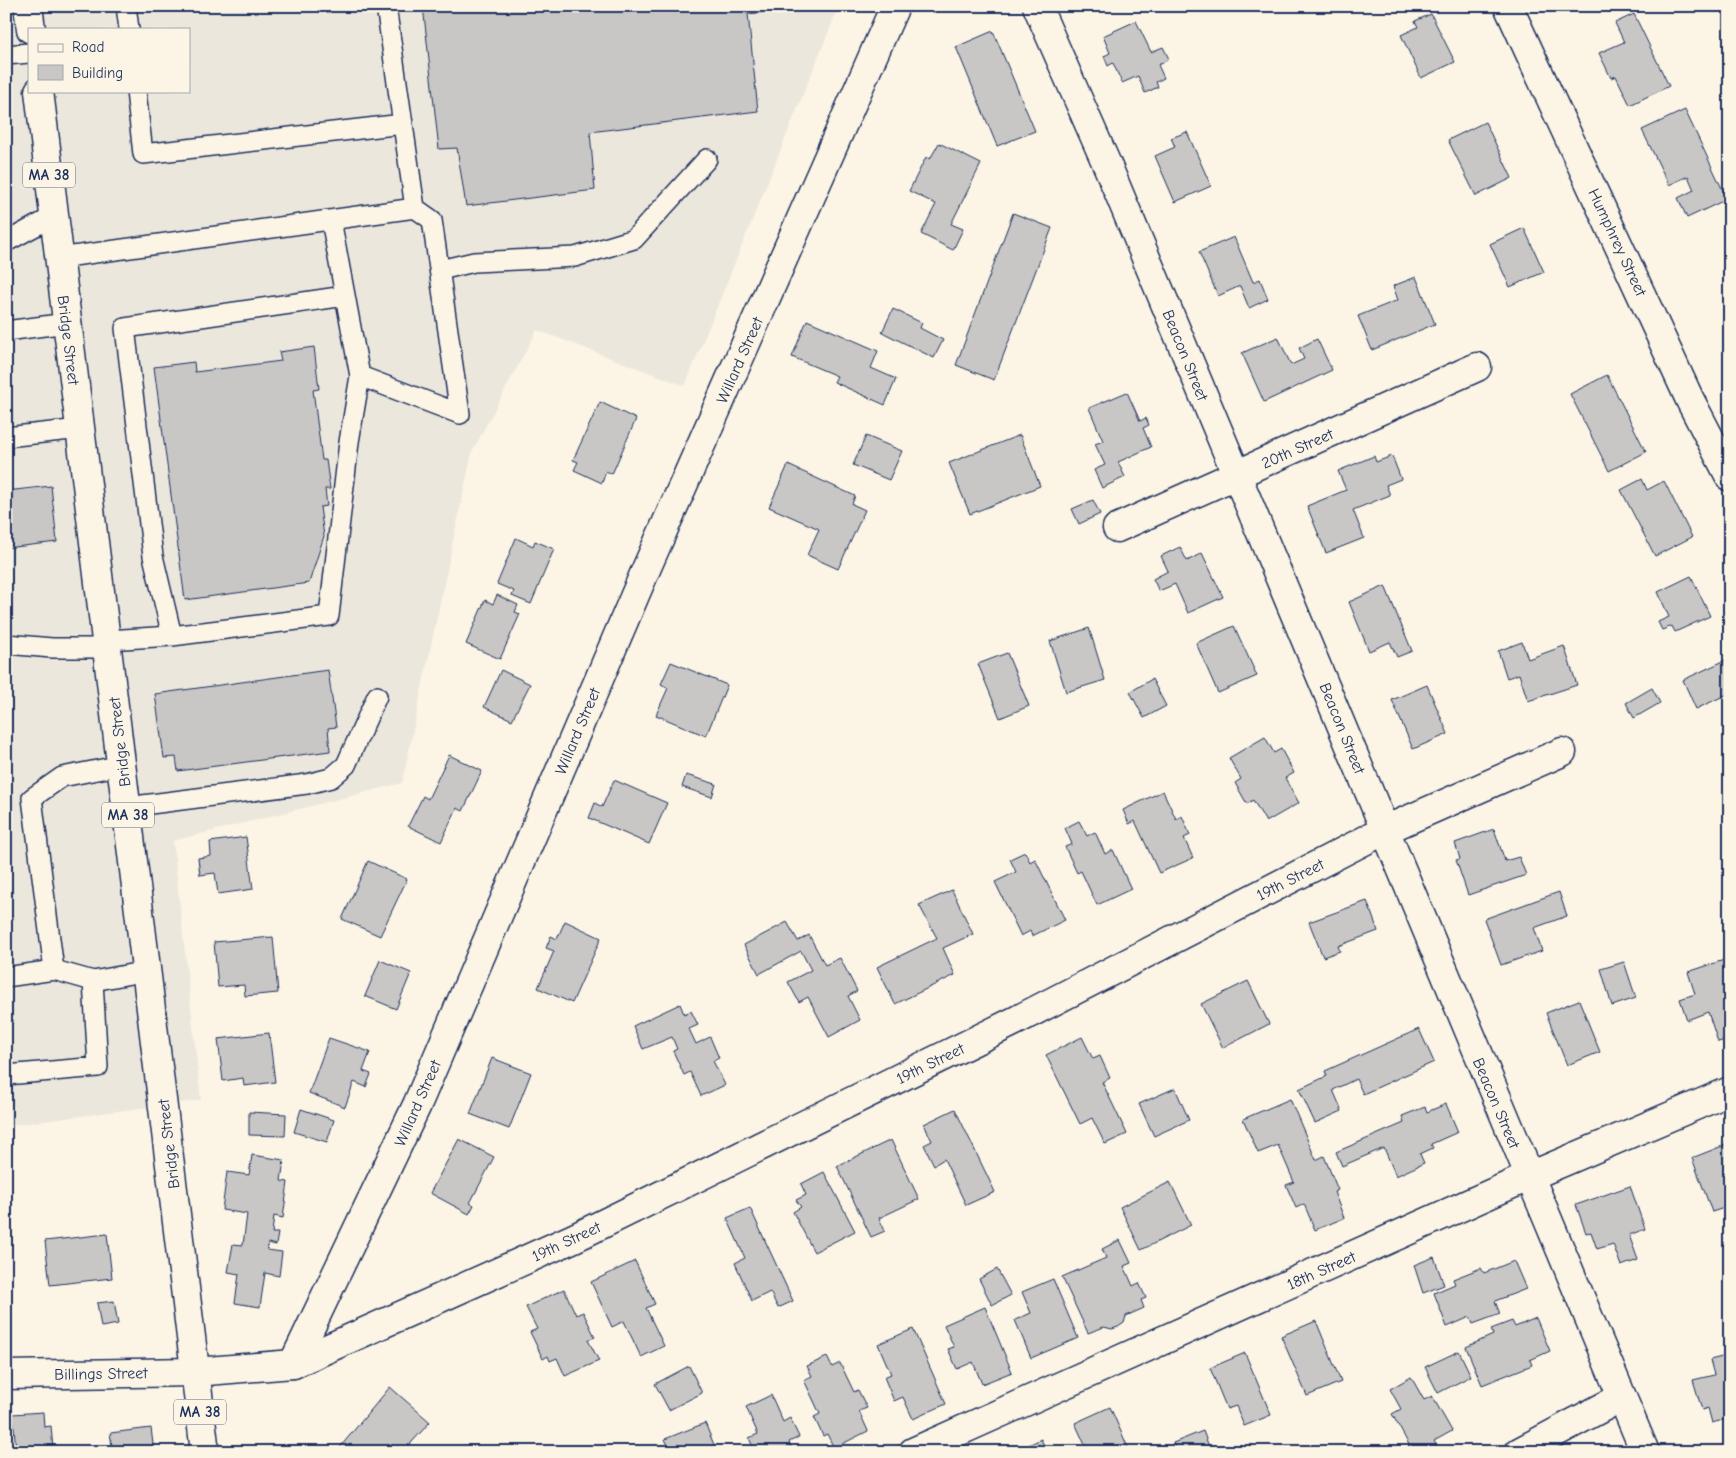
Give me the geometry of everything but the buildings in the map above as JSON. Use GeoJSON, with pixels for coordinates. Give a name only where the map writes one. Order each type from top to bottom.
{"type":"FeatureCollection","features":[{"type":"Feature","properties":{"kind":"street"},"geometry":{"type":"LineString","coordinates":[[28,6],[31,28]]}},
{"type":"Feature","properties":{"kind":"street","name":"Beacon Street"},"geometry":{"type":"LineString","coordinates":[[1037,6],[1108,166],[1528,1177],[1645,1452]]}},
{"type":"Feature","properties":{"kind":"street","name":"Humphrey Street"},"geometry":{"type":"LineString","coordinates":[[1508,6],[1690,400],[1730,477]]}},
{"type":"Feature","properties":{"kind":"street","name":"Willard Street"},"geometry":{"type":"LineString","coordinates":[[293,1364],[417,1105],[647,567],[890,10]]}},
{"type":"Feature","properties":{"kind":"street","name":"Bridge Street"},"geometry":{"type":"LineString","coordinates":[[39,92],[108,644],[205,1452]]}},
{"type":"Feature","properties":{"kind":"street","name":"20th Street"},"geometry":{"type":"LineString","coordinates":[[1117,528],[1477,367]]}},
{"type":"Feature","properties":{"kind":"street","name":"19th Street"},"geometry":{"type":"LineString","coordinates":[[293,1364],[583,1233],[1015,1021],[1385,830],[1562,752]]}},
{"type":"Feature","properties":{"kind":"street","name":"18th Street"},"geometry":{"type":"LineString","coordinates":[[913,1452],[1528,1177],[1730,1091]]}},
{"type":"Feature","properties":{"kind":"street"},"geometry":{"type":"LineString","coordinates":[[195,1372],[293,1364]]}},
{"type":"Feature","properties":{"kind":"street","name":"Billings Street"},"geometry":{"type":"LineString","coordinates":[[6,1375],[195,1372]]}},
{"type":"Feature","properties":{"kind":"street"},"geometry":{"type":"LineString","coordinates":[[1519,1452],[1622,1397]]}},
{"type":"Feature","properties":{"kind":"lane"},"geometry":{"type":"LineString","coordinates":[[126,6],[129,28]]}},
{"type":"Feature","properties":{"kind":"lane"},"geometry":{"type":"LineString","coordinates":[[386,6],[415,208]]}},
{"type":"Feature","properties":{"kind":"lane"},"geometry":{"type":"LineString","coordinates":[[6,55],[28,53]]}},
{"type":"Feature","properties":{"kind":"lane"},"geometry":{"type":"LineString","coordinates":[[136,92],[143,154],[403,124]]}},
{"type":"Feature","properties":{"kind":"lane"},"geometry":{"type":"LineString","coordinates":[[440,270],[474,262],[575,257],[634,239],[707,159]]}},
{"type":"Feature","properties":{"kind":"lane"},"geometry":{"type":"LineString","coordinates":[[59,258],[415,208],[432,220],[460,414],[360,376]]}},
{"type":"Feature","properties":{"kind":"lane"},"geometry":{"type":"LineString","coordinates":[[6,242],[54,216]]}},
{"type":"Feature","properties":{"kind":"lane"},"geometry":{"type":"LineString","coordinates":[[6,644],[52,648],[108,644],[329,616],[349,442],[360,376],[331,220]]}},
{"type":"Feature","properties":{"kind":"lane"},"geometry":{"type":"LineString","coordinates":[[172,636],[152,556],[125,328],[345,296]]}},
{"type":"Feature","properties":{"kind":"lane"},"geometry":{"type":"LineString","coordinates":[[6,331],[67,323]]}},
{"type":"Feature","properties":{"kind":"lane"},"geometry":{"type":"LineString","coordinates":[[6,437],[80,429]]}},
{"type":"Feature","properties":{"kind":"lane"},"geometry":{"type":"LineString","coordinates":[[127,807],[307,784],[331,778],[346,765],[377,696]]}},
{"type":"Feature","properties":{"kind":"lane"},"geometry":{"type":"LineString","coordinates":[[54,970],[32,798],[62,777],[122,765]]}},
{"type":"Feature","properties":{"kind":"lane"},"geometry":{"type":"LineString","coordinates":[[6,977],[54,970],[93,981],[147,971]]}},
{"type":"Feature","properties":{"kind":"lane"},"geometry":{"type":"LineString","coordinates":[[6,1075],[98,1067],[93,981]]}},
{"type":"Feature","properties":{"kind":"shaded area"},"geometry":{"type":"Polygon","coordinates":[[[6,6],[839,6],[685,386],[537,330],[472,452],[402,783],[173,841],[201,1100],[6,1126],[6,6]]]}}]}
